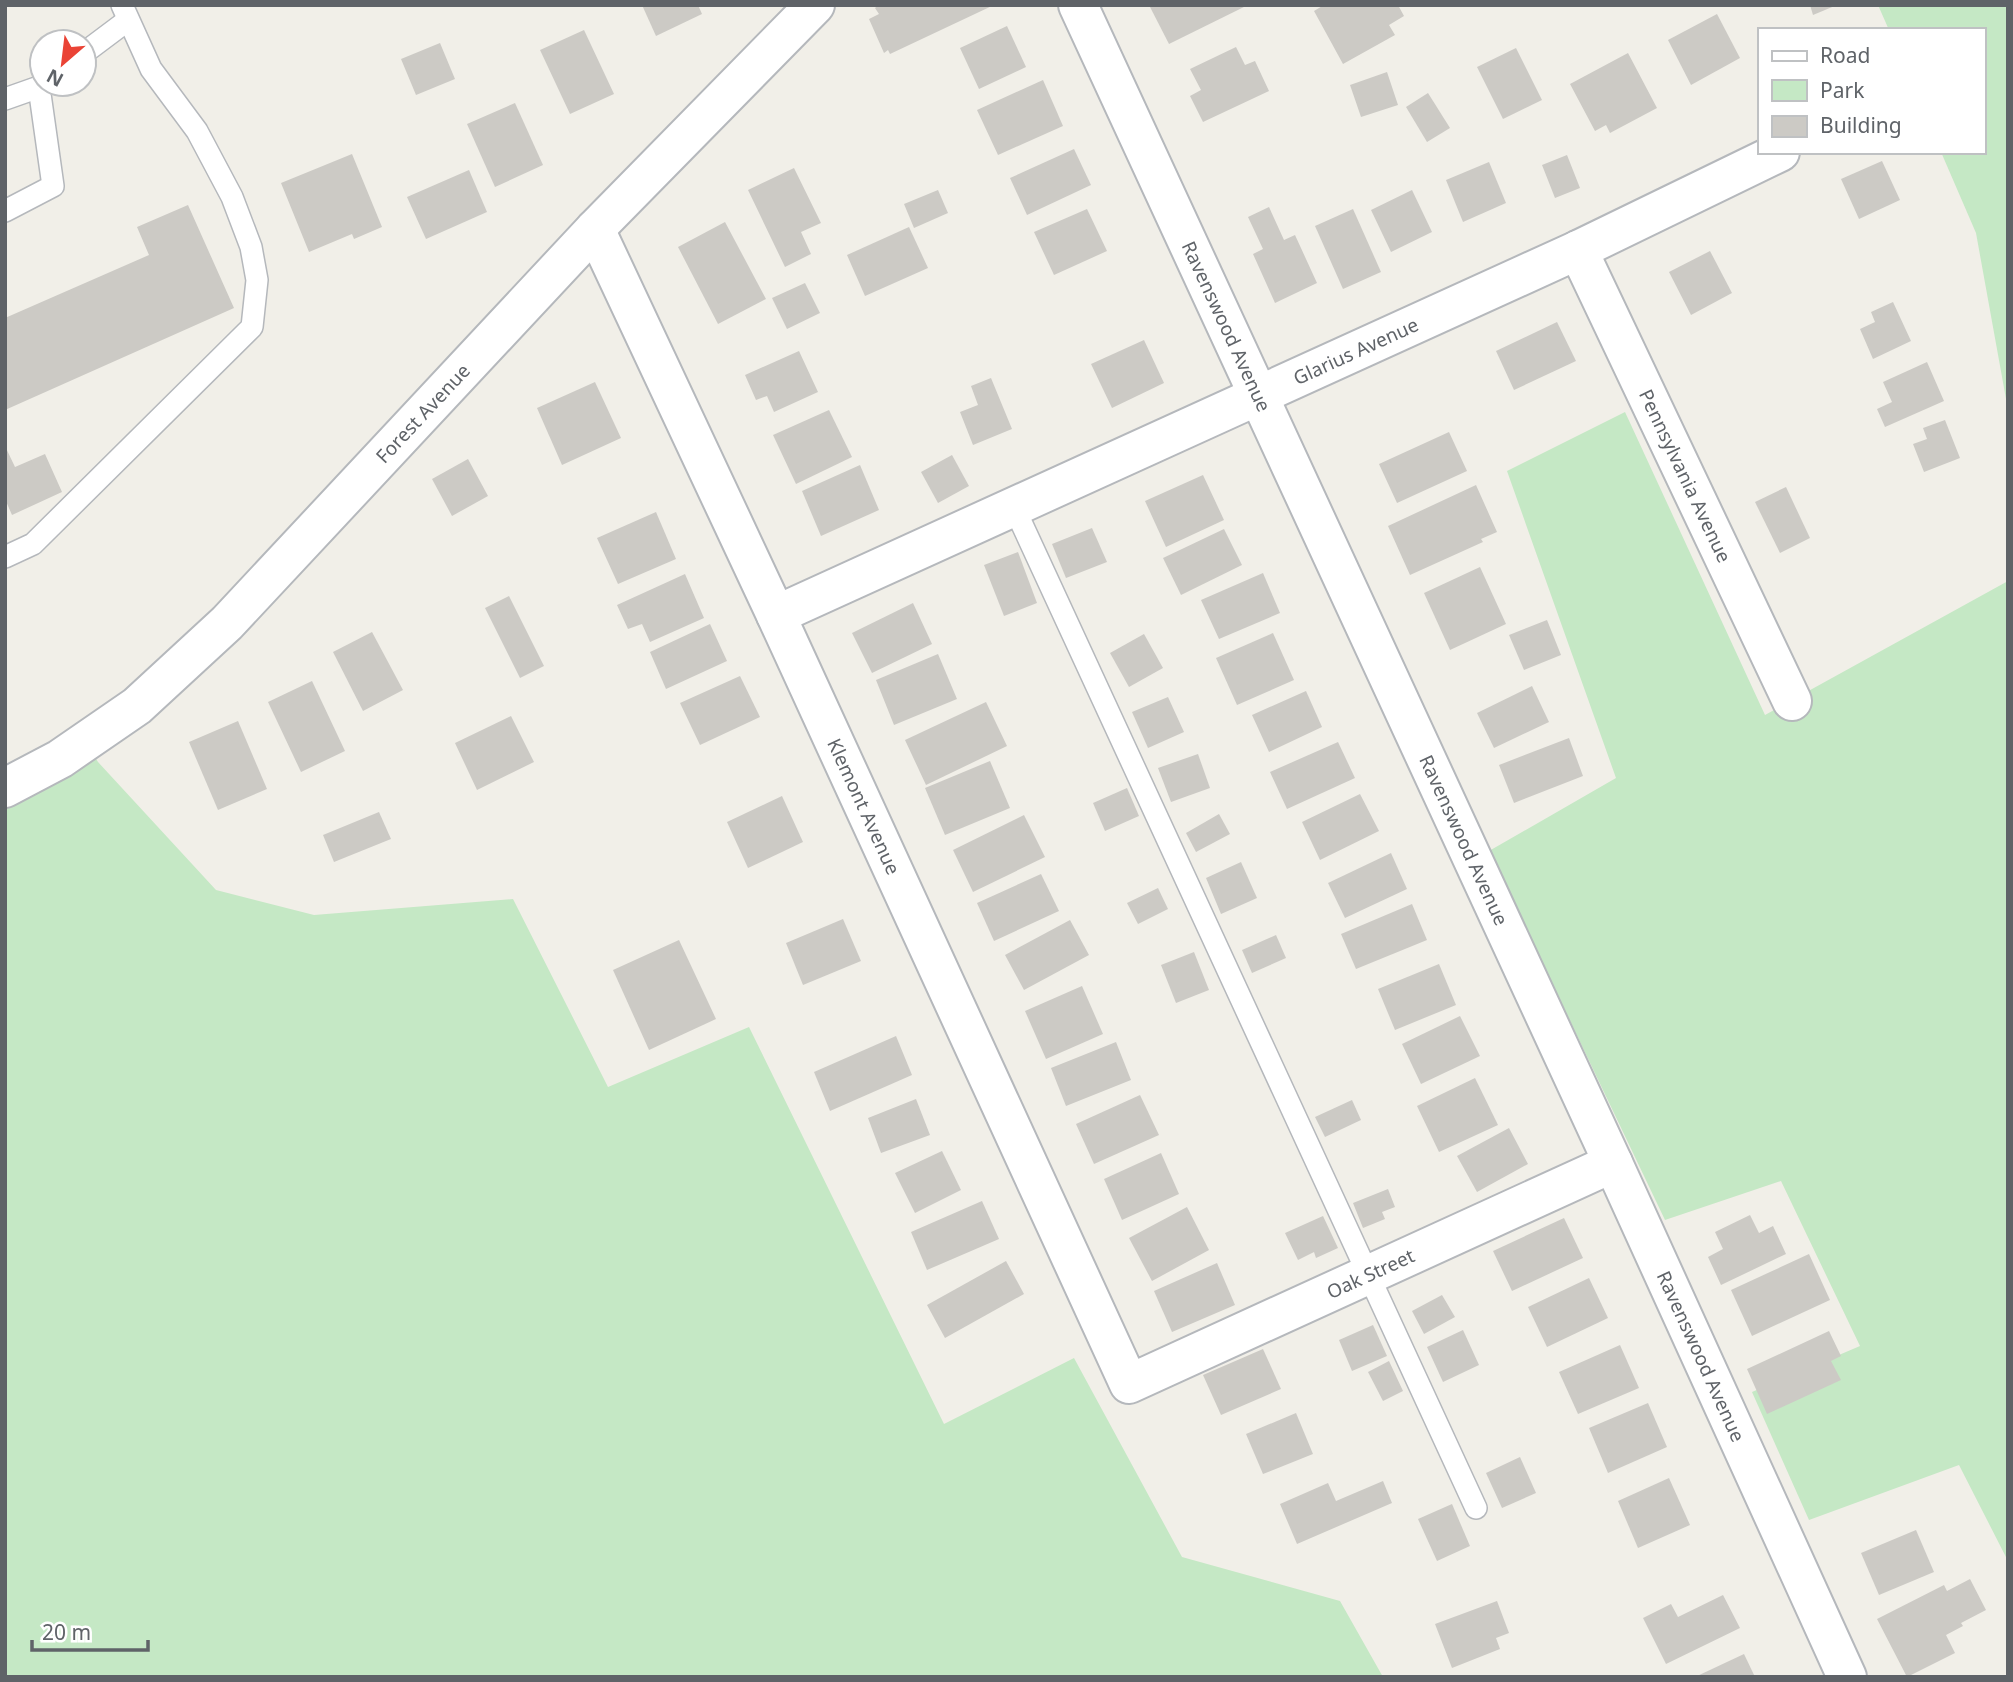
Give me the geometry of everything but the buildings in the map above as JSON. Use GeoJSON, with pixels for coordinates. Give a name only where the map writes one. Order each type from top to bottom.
{"type":"FeatureCollection","features":[{"type":"Feature","properties":{"kind":"street","name":"Forest Avenue"},"geometry":{"type":"LineString","coordinates":[[5,788],[60,759],[137,706],[227,623],[594,229],[815,5]]}},
{"type":"Feature","properties":{"kind":"street","name":"Ravenswood Avenue"},"geometry":{"type":"LineString","coordinates":[[1078,5],[1613,1163],[1847,1677]]}},
{"type":"Feature","properties":{"kind":"street","name":"Glarius Avenue"},"geometry":{"type":"LineString","coordinates":[[776,615],[1578,250],[1776,154]]}},
{"type":"Feature","properties":{"kind":"street","name":"Klemont Avenue"},"geometry":{"type":"LineString","coordinates":[[594,229],[776,615],[1129,1384]]}},
{"type":"Feature","properties":{"kind":"street","name":"Pennsylvania Avenue"},"geometry":{"type":"LineString","coordinates":[[1578,250],[1792,701]]}},
{"type":"Feature","properties":{"kind":"street","name":"Oak Street"},"geometry":{"type":"LineString","coordinates":[[1129,1384],[1613,1163]]}},
{"type":"Feature","properties":{"kind":"lane"},"geometry":{"type":"LineString","coordinates":[[5,557],[33,544],[252,327],[257,280],[251,247],[232,197],[197,131],[151,69],[125,12],[98,39]]}},
{"type":"Feature","properties":{"kind":"lane"},"geometry":{"type":"LineString","coordinates":[[5,99],[28,91]]}},
{"type":"Feature","properties":{"kind":"lane"},"geometry":{"type":"LineString","coordinates":[[5,211],[53,186],[42,98]]}},
{"type":"Feature","properties":{"kind":"lane"},"geometry":{"type":"LineString","coordinates":[[1014,507],[1476,1508]]}},
{"type":"Feature","properties":{"kind":"green space"},"geometry":{"type":"Polygon","coordinates":[[[1878,5],[2008,5],[2008,410],[1976,233],[1942,154],[1985,154],[1985,28],[1888,28],[1878,5]]]}},
{"type":"Feature","properties":{"kind":"green space"},"geometry":{"type":"Polygon","coordinates":[[[1625,412],[1765,715],[2008,581],[2008,1561],[1959,1465],[1809,1520],[1752,1392],[1860,1346],[1781,1181],[1665,1220],[1489,851],[1616,778],[1507,471],[1625,412]]]}},
{"type":"Feature","properties":{"kind":"green space"},"geometry":{"type":"Polygon","coordinates":[[[85,741],[98,762],[216,890],[314,915],[513,899],[608,1087],[749,1027],[944,1424],[1074,1358],[1182,1557],[1340,1601],[1383,1677],[5,1677],[5,788],[85,741]]]}}]}
